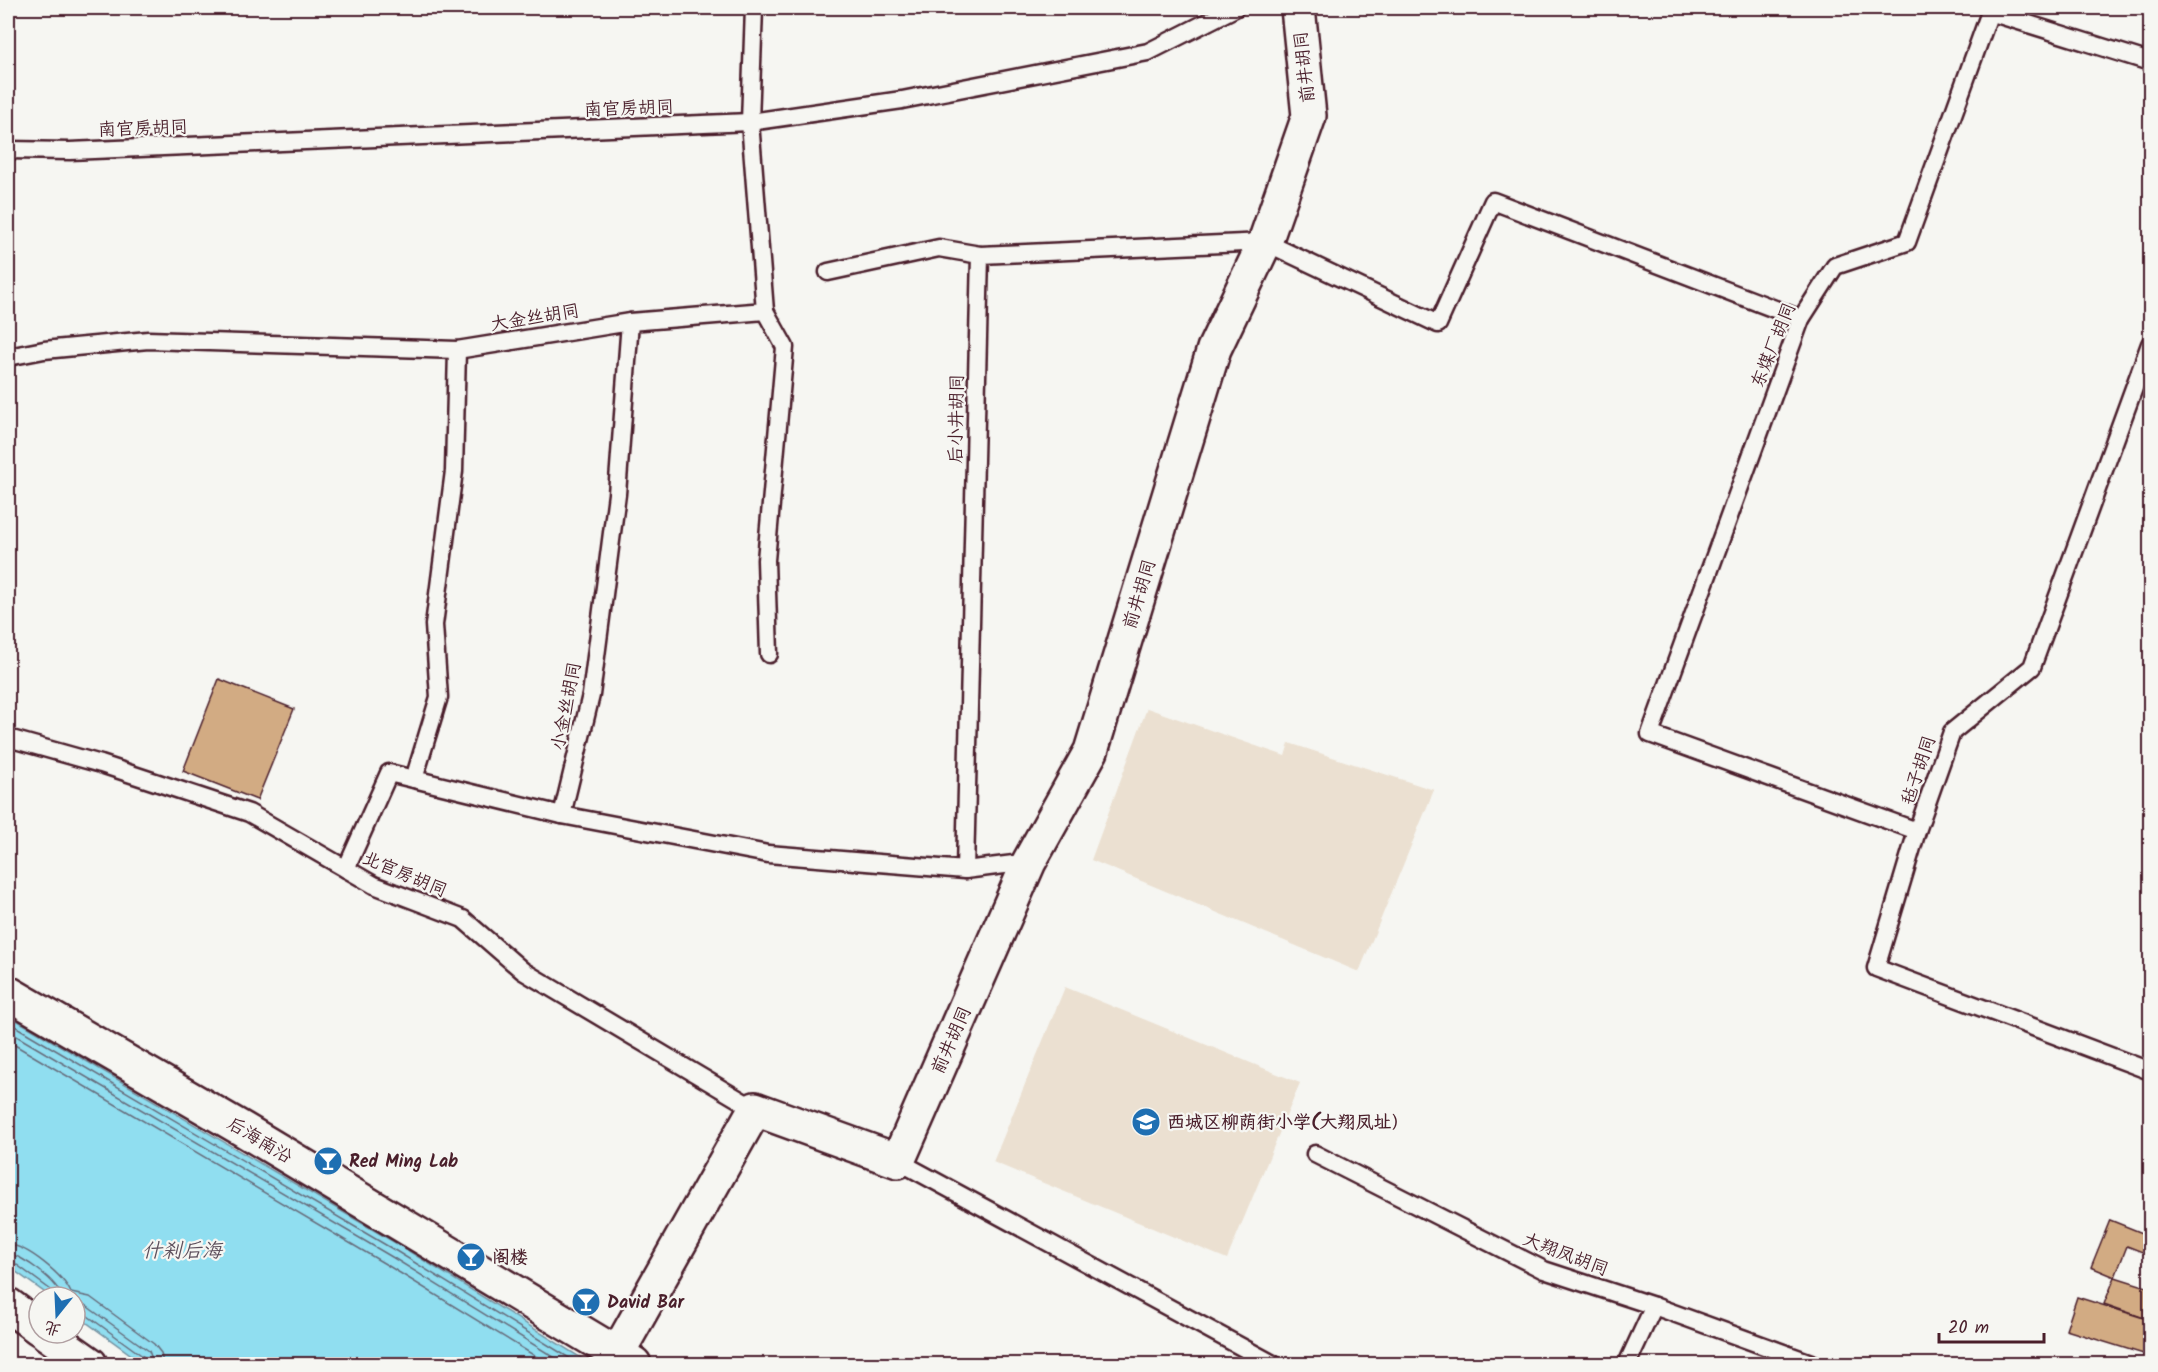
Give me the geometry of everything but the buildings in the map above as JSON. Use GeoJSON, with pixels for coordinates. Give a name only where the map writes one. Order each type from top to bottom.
{"type":"FeatureCollection","features":[{"type":"Feature","properties":{"kind":"street","name":"前井胡同"},"geometry":{"type":"LineString","coordinates":[[898,1161],[1029,862],[1091,751],[1214,349],[1265,242],[1310,116],[1298,8]]}},
{"type":"Feature","properties":{"kind":"street","name":"后海南沿"},"geometry":{"type":"LineString","coordinates":[[8,993],[244,1130],[626,1359]]}},
{"type":"Feature","properties":{"kind":"street"},"geometry":{"type":"LineString","coordinates":[[626,1359],[756,1109],[898,1161]]}},
{"type":"Feature","properties":{"kind":"street"},"geometry":{"type":"LineString","coordinates":[[8,1305],[27,1319]]}},
{"type":"Feature","properties":{"kind":"street"},"geometry":{"type":"LineString","coordinates":[[62,1345],[90,1365]]}},
{"type":"Feature","properties":{"kind":"lane"},"geometry":{"type":"LineString","coordinates":[[754,8],[750,122],[765,311],[785,347],[766,560],[769,654]]}},
{"type":"Feature","properties":{"kind":"lane","name":"南官房胡同"},"geometry":{"type":"LineString","coordinates":[[8,150],[70,151],[750,122],[902,100],[1148,52],[1235,8]]}},
{"type":"Feature","properties":{"kind":"lane","name":"东煤厂胡同"},"geometry":{"type":"LineString","coordinates":[[1917,831],[1650,734],[1801,319],[1835,266],[1907,242],[1990,12],[2151,62]]}},
{"type":"Feature","properties":{"kind":"lane"},"geometry":{"type":"LineString","coordinates":[[828,272],[939,248],[980,255],[1265,242],[1438,324],[1493,201],[1801,319]]}},
{"type":"Feature","properties":{"kind":"lane","name":"后小井胡同"},"geometry":{"type":"LineString","coordinates":[[965,870],[980,255]]}},
{"type":"Feature","properties":{"kind":"lane","name":"大金丝胡同"},"geometry":{"type":"LineString","coordinates":[[8,357],[44,350],[148,340],[457,350],[630,322],[765,311]]}},
{"type":"Feature","properties":{"kind":"lane","name":"小金丝胡同"},"geometry":{"type":"LineString","coordinates":[[562,815],[591,695],[617,494],[630,322]]}},
{"type":"Feature","properties":{"kind":"lane","name":"毡子胡同"},"geometry":{"type":"LineString","coordinates":[[2151,344],[2032,667],[1952,732],[1917,831],[1876,968],[2151,1071]]}},
{"type":"Feature","properties":{"kind":"lane"},"geometry":{"type":"LineString","coordinates":[[414,779],[439,697],[434,625],[454,471],[457,350]]}},
{"type":"Feature","properties":{"kind":"lane","name":"北官房胡同"},"geometry":{"type":"LineString","coordinates":[[8,738],[101,764],[249,813],[374,885],[463,919],[523,971],[756,1109]]}},
{"type":"Feature","properties":{"kind":"lane"},"geometry":{"type":"LineString","coordinates":[[346,869],[389,773],[562,815],[768,854],[965,870],[1029,862]]}},
{"type":"Feature","properties":{"kind":"lane","name":"大翔凤胡同"},"geometry":{"type":"LineString","coordinates":[[1315,1154],[1545,1270],[1654,1306],[1814,1365]]}},
{"type":"Feature","properties":{"kind":"lane"},"geometry":{"type":"LineString","coordinates":[[898,1161],[1273,1365]]}},
{"type":"Feature","properties":{"kind":"lane"},"geometry":{"type":"LineString","coordinates":[[1627,1365],[1654,1306]]}},
{"type":"Feature","properties":{"kind":"shaded area"},"geometry":{"type":"Polygon","coordinates":[[[1147,708],[1285,756],[1289,743],[1434,790],[1359,972],[1091,860],[1147,708]]]}},
{"type":"Feature","properties":{"kind":"shaded area","name":"西城区柳荫街小学(大翔凤址）"},"geometry":{"type":"Polygon","coordinates":[[[1065,987],[1300,1083],[1227,1259],[993,1162],[1065,987]]]}},
{"type":"Feature","properties":{"kind":"water","name":"什刹后海"},"geometry":{"type":"Polygon","coordinates":[[[8,1015],[399,1245],[591,1364],[144,1364],[87,1323],[87,1285],[34,1285],[8,1266],[8,1015]]]}},
{"type":"Feature","properties":{"kind":"place","name":"西城区柳荫街小学(大翔凤址）"},"geometry":{"type":"Point","coordinates":[1146,1122]}},
{"type":"Feature","properties":{"kind":"place","name":"Red Ming Lab"},"geometry":{"type":"Point","coordinates":[328,1161]}},
{"type":"Feature","properties":{"kind":"place","name":"阁楼"},"geometry":{"type":"Point","coordinates":[471,1257]}},
{"type":"Feature","properties":{"kind":"place","name":"David Bar"},"geometry":{"type":"Point","coordinates":[586,1302]}}]}
